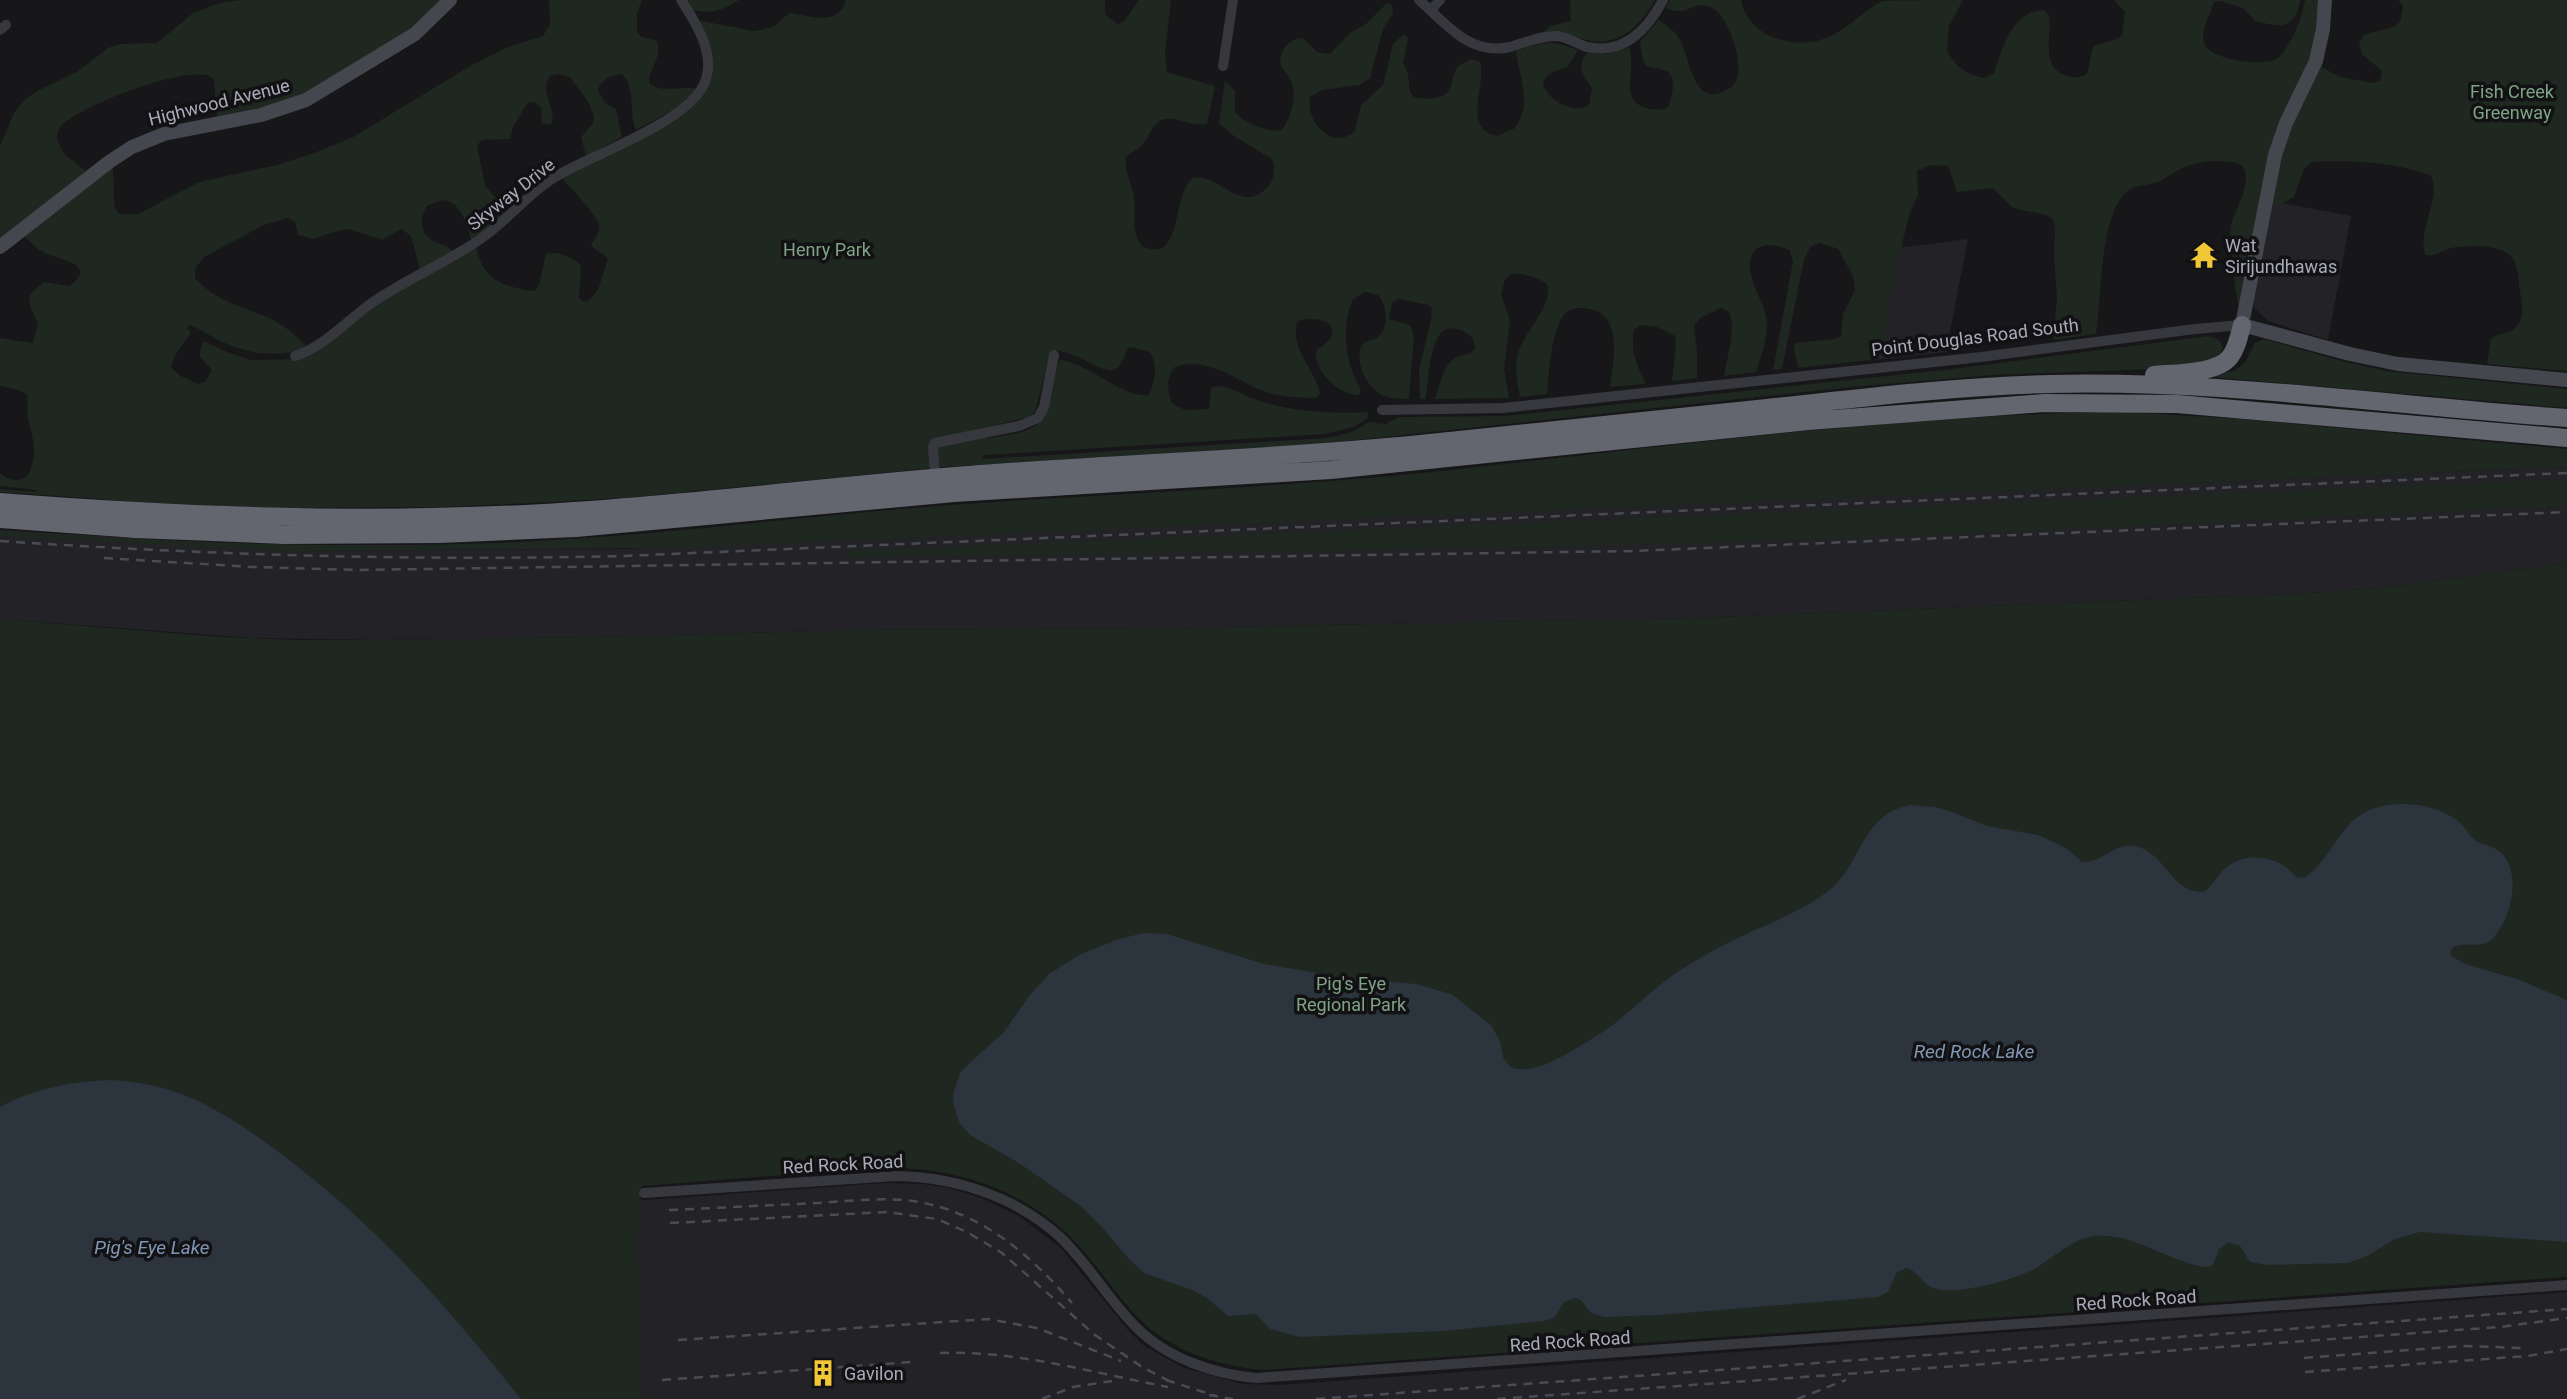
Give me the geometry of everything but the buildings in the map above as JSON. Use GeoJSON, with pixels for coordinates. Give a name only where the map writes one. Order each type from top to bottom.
{"type":"FeatureCollection","features":[{"type":"Feature","properties":{"kind":"highway"},"geometry":{"type":"LineString","coordinates":[[0,502],[226,516],[443,517],[936,486],[1308,454],[1867,398],[2181,373],[2224,363],[2232,355],[2242,325]]}},
{"type":"Feature","properties":{"kind":"highway"},"geometry":{"type":"LineString","coordinates":[[2049,384],[2194,386],[2567,418]]}},
{"type":"Feature","properties":{"kind":"highway"},"geometry":{"type":"LineString","coordinates":[[0,519],[227,533],[429,535],[632,524],[936,486],[1331,470],[1808,421],[2044,403],[2188,405],[2567,438]]}},
{"type":"Feature","properties":{"kind":"street","name":"Highwood Avenue"},"geometry":{"type":"LineString","coordinates":[[0,247],[132,146],[164,134],[261,115],[306,100],[415,34],[450,0]]}},
{"type":"Feature","properties":{"kind":"street","name":"Skyway Drive"},"geometry":{"type":"LineString","coordinates":[[295,356],[337,331],[391,291],[479,240],[550,180],[661,122],[690,103],[706,80],[709,59],[681,0]]}},
{"type":"Feature","properties":{"kind":"street"},"geometry":{"type":"LineString","coordinates":[[1223,66],[1233,0]]}},
{"type":"Feature","properties":{"kind":"street"},"geometry":{"type":"LineString","coordinates":[[1419,0],[1462,39],[1480,48],[1501,48],[1558,36],[1583,46],[1618,46],[1633,38],[1646,26],[1662,3]]}},
{"type":"Feature","properties":{"kind":"street"},"geometry":{"type":"LineString","coordinates":[[1431,10],[1440,0]]}},
{"type":"Feature","properties":{"kind":"street"},"geometry":{"type":"LineString","coordinates":[[2242,325],[2275,155],[2286,124],[2316,61],[2323,29],[2325,0]]}},
{"type":"Feature","properties":{"kind":"street","name":"Point Douglas Road South"},"geometry":{"type":"LineString","coordinates":[[1382,410],[1503,408],[1980,357],[2242,325],[2350,354],[2398,363],[2567,380]]}},
{"type":"Feature","properties":{"kind":"street"},"geometry":{"type":"LineString","coordinates":[[936,486],[933,447],[936,443],[1019,426],[1038,418],[1045,400],[1054,355]]}},
{"type":"Feature","properties":{"kind":"street","name":"Red Rock Road"},"geometry":{"type":"LineString","coordinates":[[644,1193],[896,1175],[968,1186],[1013,1205],[1051,1230],[1082,1262],[1134,1326],[1161,1347],[1209,1369],[1256,1377],[2567,1285]]}},
{"type":"Feature","properties":{"kind":"shaded area"},"geometry":{"type":"Polygon","coordinates":[[[2271,201],[2351,216],[2328,340],[2268,321],[2255,309],[2253,302],[2271,201]]]}},
{"type":"Feature","properties":{"kind":"shaded area"},"geometry":{"type":"Polygon","coordinates":[[[1968,239],[1946,352],[1875,360],[1897,248],[1968,239]]]}},
{"type":"Feature","properties":{"kind":"shaded area"},"geometry":{"type":"Polygon","coordinates":[[[2567,467],[2567,563],[2377,588],[2310,593],[1695,618],[380,640],[252,638],[0,619],[0,530],[234,544],[366,546],[419,550],[625,549],[2567,467]]]}},
{"type":"Feature","properties":{"kind":"shaded area"},"geometry":{"type":"Polygon","coordinates":[[[884,1183],[948,1188],[979,1197],[1019,1216],[1060,1247],[1143,1345],[1184,1368],[1242,1384],[1279,1385],[2567,1292],[2567,1399],[641,1399],[632,1201],[884,1183]]]}},
{"type":"Feature","properties":{"kind":"green space"},"geometry":{"type":"Polygon","coordinates":[[[240,0],[441,0],[409,30],[317,88],[274,105],[217,117],[214,81],[211,77],[180,76],[111,98],[73,117],[62,125],[57,140],[64,154],[86,171],[0,239],[0,146],[14,113],[24,100],[77,72],[108,48],[120,44],[157,43],[193,13],[219,3],[240,0]]]}},
{"type":"Feature","properties":{"kind":"green space","name":"Henry Park"},"geometry":{"type":"Polygon","coordinates":[[[549,0],[642,0],[637,13],[637,32],[641,37],[656,40],[658,46],[649,83],[665,89],[697,89],[675,109],[636,130],[631,93],[626,79],[621,74],[607,79],[601,83],[598,90],[606,104],[616,109],[622,137],[586,156],[581,137],[593,123],[594,116],[588,102],[570,77],[558,74],[550,76],[546,88],[552,112],[551,124],[542,124],[541,108],[536,103],[528,102],[513,127],[510,139],[482,140],[477,145],[485,185],[507,212],[472,241],[455,205],[443,200],[428,205],[422,221],[425,233],[430,239],[453,251],[420,270],[411,236],[401,229],[382,240],[349,229],[314,239],[298,235],[295,222],[288,218],[264,225],[204,257],[195,269],[195,278],[220,298],[278,323],[307,347],[274,354],[252,352],[220,341],[190,325],[187,328],[191,333],[171,367],[179,375],[198,384],[205,382],[212,370],[200,357],[204,341],[251,360],[297,359],[413,282],[476,246],[488,273],[509,286],[529,291],[534,291],[539,285],[546,254],[555,253],[570,258],[581,266],[579,298],[588,301],[598,290],[608,258],[591,246],[599,230],[597,220],[561,177],[673,120],[712,73],[711,50],[697,20],[754,31],[773,27],[789,13],[830,17],[842,9],[846,0],[1105,0],[1105,14],[1118,24],[1124,21],[1139,0],[1171,0],[1165,53],[1167,72],[1215,86],[1207,124],[1173,119],[1160,121],[1144,143],[1126,158],[1134,197],[1136,234],[1142,246],[1155,249],[1165,246],[1171,237],[1186,186],[1193,178],[1212,181],[1240,196],[1250,197],[1259,194],[1272,179],[1272,159],[1219,124],[1225,81],[1235,91],[1235,112],[1250,123],[1263,128],[1282,130],[1290,114],[1294,95],[1291,81],[1280,63],[1286,46],[1293,40],[1303,38],[1317,52],[1330,54],[1350,33],[1366,24],[1387,3],[1392,5],[1393,13],[1383,29],[1370,78],[1360,85],[1322,90],[1310,97],[1316,124],[1329,136],[1346,137],[1355,131],[1361,105],[1383,85],[1393,44],[1404,34],[1408,38],[1403,63],[1408,73],[1410,92],[1414,97],[1429,99],[1444,95],[1450,88],[1458,66],[1471,59],[1480,62],[1480,124],[1486,132],[1497,136],[1515,128],[1523,110],[1523,90],[1516,51],[1540,44],[1561,44],[1578,50],[1568,66],[1549,74],[1543,82],[1549,95],[1568,107],[1583,108],[1589,105],[1592,88],[1581,67],[1587,53],[1608,54],[1629,47],[1630,91],[1633,98],[1646,108],[1657,110],[1668,107],[1673,90],[1671,76],[1665,70],[1647,66],[1643,61],[1640,41],[1659,20],[1679,38],[1690,69],[1701,88],[1708,93],[1718,93],[1731,87],[1736,81],[1738,61],[1723,18],[1715,9],[1703,5],[1683,11],[1666,8],[1670,0],[1741,0],[1754,25],[1765,33],[1791,42],[1806,42],[1833,35],[1882,1],[1963,0],[1949,26],[1947,50],[1962,69],[1985,78],[1994,73],[2010,32],[2024,16],[2033,12],[2044,10],[2049,15],[2052,65],[2065,75],[2076,77],[2087,74],[2093,46],[2122,35],[2125,12],[2114,0],[2300,0],[2298,10],[2290,22],[2279,25],[2255,21],[2243,8],[2220,1],[2214,2],[2203,34],[2208,49],[2238,61],[2262,62],[2278,58],[2287,47],[2299,22],[2305,0],[2320,0],[2314,48],[2239,306],[2230,232],[2245,185],[2246,177],[2240,164],[2209,161],[2190,165],[2159,181],[2129,190],[2119,201],[2107,236],[2096,334],[2053,340],[2057,297],[2053,219],[2013,208],[1993,188],[1957,192],[1948,166],[1931,165],[1917,171],[1918,195],[1910,212],[1895,273],[1879,359],[1798,368],[1795,343],[1841,336],[1843,314],[1855,290],[1853,276],[1838,249],[1820,243],[1810,247],[1804,260],[1782,369],[1773,370],[1793,261],[1789,250],[1768,245],[1756,249],[1750,266],[1767,323],[1765,342],[1756,372],[1724,376],[1732,323],[1729,312],[1721,308],[1700,318],[1694,326],[1697,378],[1672,381],[1675,336],[1657,327],[1641,325],[1634,330],[1633,345],[1637,365],[1646,384],[1610,387],[1614,353],[1612,329],[1599,313],[1578,308],[1566,313],[1556,331],[1547,394],[1520,397],[1516,370],[1518,353],[1543,308],[1548,291],[1546,283],[1542,281],[1512,274],[1505,279],[1501,295],[1510,320],[1504,369],[1509,398],[1435,399],[1451,361],[1469,354],[1475,348],[1473,338],[1459,329],[1448,329],[1434,345],[1426,399],[1420,399],[1419,370],[1432,308],[1429,305],[1398,299],[1392,303],[1389,319],[1410,325],[1414,336],[1409,399],[1382,395],[1372,387],[1364,374],[1360,354],[1363,344],[1377,338],[1382,332],[1386,315],[1378,295],[1365,292],[1353,299],[1346,333],[1351,369],[1361,389],[1359,395],[1345,392],[1325,377],[1316,356],[1318,349],[1331,338],[1332,329],[1326,323],[1310,319],[1297,322],[1296,332],[1300,351],[1318,385],[1320,394],[1317,398],[1273,394],[1201,365],[1175,367],[1168,384],[1172,403],[1185,410],[1209,409],[1211,388],[1222,386],[1257,400],[1298,410],[1368,412],[1367,419],[1353,427],[1326,434],[983,455],[982,459],[1326,438],[1352,432],[1369,422],[1385,424],[1399,417],[1504,416],[1944,370],[2209,336],[2220,341],[2223,348],[2219,356],[2208,361],[2159,369],[1994,375],[1863,386],[1319,444],[943,467],[636,497],[552,502],[442,507],[275,508],[0,492],[0,489],[37,490],[0,486],[0,473],[13,480],[26,477],[34,455],[27,414],[27,395],[19,390],[0,386],[0,338],[33,343],[38,323],[29,304],[30,294],[44,282],[69,286],[80,273],[69,261],[44,252],[24,236],[113,167],[115,208],[119,214],[138,214],[199,182],[277,165],[314,153],[353,137],[472,65],[508,47],[543,36],[550,24],[549,0]],[[1129,347],[1119,367],[1112,371],[1068,353],[1051,350],[1035,412],[1028,417],[989,427],[986,439],[1021,432],[1038,424],[1048,406],[1060,360],[1082,367],[1128,392],[1149,395],[1155,372],[1154,361],[1148,351],[1129,347]]]}},
{"type":"Feature","properties":{"kind":"green space"},"geometry":{"type":"Polygon","coordinates":[[[686,0],[739,0],[722,9],[705,12],[692,10],[686,0]]]}},
{"type":"Feature","properties":{"kind":"green space"},"geometry":{"type":"Polygon","coordinates":[[[1570,0],[1655,0],[1636,26],[1609,41],[1598,42],[1561,32],[1543,32],[1550,26],[1571,21],[1570,0]]]}},
{"type":"Feature","properties":{"kind":"green space","name":"Fish Creek Greenway"},"geometry":{"type":"Polygon","coordinates":[[[2398,0],[2567,0],[2567,371],[2487,364],[2491,339],[2511,331],[2521,318],[2522,302],[2516,267],[2508,254],[2484,246],[2451,248],[2426,255],[2424,236],[2434,192],[2430,175],[2402,167],[2371,163],[2312,162],[2304,169],[2294,197],[2283,203],[2271,203],[2286,138],[2320,66],[2340,77],[2373,83],[2380,81],[2382,71],[2362,54],[2359,43],[2365,34],[2391,28],[2400,22],[2403,6],[2398,0]]]}},
{"type":"Feature","properties":{"kind":"green space"},"geometry":{"type":"Polygon","coordinates":[[[2264,339],[2386,371],[2567,389],[2567,408],[2211,377],[2236,370],[2245,362],[2255,343],[2264,339]]]}},
{"type":"Feature","properties":{"kind":"green space"},"geometry":{"type":"Polygon","coordinates":[[[2124,412],[2243,419],[2567,449],[2567,467],[674,548],[277,551],[0,536],[0,530],[267,544],[401,545],[535,541],[951,505],[1381,477],[1735,438],[1910,422],[2124,412]]]}},
{"type":"Feature","properties":{"kind":"green space"},"geometry":{"type":"Polygon","coordinates":[[[2567,479],[2567,506],[2022,531],[1804,540],[1483,548],[848,558],[845,555],[847,551],[2567,479]]]}},
{"type":"Feature","properties":{"kind":"green space","name":"Pig's Eye Regional Park"},"geometry":{"type":"Polygon","coordinates":[[[2567,563],[2567,1277],[1262,1370],[1207,1359],[1158,1334],[1130,1309],[1064,1231],[1022,1201],[976,1181],[952,1175],[927,1170],[876,1168],[642,1186],[636,1238],[642,1399],[0,1399],[0,619],[221,637],[380,640],[1695,618],[2310,593],[2377,588],[2567,563]]]}},
{"type":"Feature","properties":{"kind":"water","name":"Red Rock Lake"},"geometry":{"type":"Polygon","coordinates":[[[2396,804],[2418,805],[2449,815],[2476,841],[2497,850],[2507,860],[2513,881],[2510,905],[2495,936],[2484,944],[2457,946],[2451,949],[2451,956],[2465,964],[2517,979],[2567,1000],[2567,1242],[2420,1232],[2395,1239],[2367,1256],[2348,1263],[2267,1265],[2250,1262],[2240,1246],[2229,1242],[2219,1249],[2213,1265],[2207,1267],[2179,1260],[2124,1239],[2095,1236],[2073,1243],[2039,1266],[2018,1276],[1959,1290],[1936,1289],[1907,1268],[1897,1272],[1888,1292],[1878,1297],[1604,1317],[1591,1313],[1581,1300],[1575,1298],[1564,1302],[1554,1318],[1544,1321],[1443,1331],[1300,1337],[1270,1329],[1256,1314],[1228,1316],[1207,1298],[1192,1290],[1144,1273],[1082,1207],[1019,1163],[970,1135],[959,1122],[953,1102],[961,1071],[1004,1032],[1029,996],[1049,974],[1081,954],[1119,939],[1144,933],[1167,934],[1264,964],[1345,978],[1416,984],[1451,994],[1491,1025],[1500,1041],[1503,1057],[1510,1067],[1525,1069],[1541,1066],[1607,1029],[1686,966],[1819,898],[1842,877],[1864,840],[1881,819],[1909,805],[1935,807],[1987,826],[2038,835],[2066,848],[2082,862],[2098,859],[2119,848],[2135,846],[2152,854],[2179,883],[2195,891],[2205,891],[2235,862],[2254,857],[2273,861],[2290,870],[2296,877],[2304,878],[2323,860],[2353,821],[2375,808],[2396,804]]]}},
{"type":"Feature","properties":{"kind":"water","name":"Pig's Eye Lake"},"geometry":{"type":"Polygon","coordinates":[[[113,1080],[156,1086],[199,1101],[251,1132],[312,1178],[407,1266],[465,1330],[521,1399],[0,1399],[0,1107],[13,1100],[55,1087],[113,1080]]]}},
{"type":"Feature","properties":{"kind":"railway"},"geometry":{"type":"LineString","coordinates":[[0,541],[312,556],[623,556],[2567,473]]}},
{"type":"Feature","properties":{"kind":"railway"},"geometry":{"type":"LineString","coordinates":[[104,558],[358,570],[1633,551],[2567,512]]}},
{"type":"Feature","properties":{"kind":"railway"},"geometry":{"type":"LineString","coordinates":[[669,1210],[872,1200],[904,1200],[930,1204],[976,1222],[998,1235],[1037,1266],[1072,1303]]}},
{"type":"Feature","properties":{"kind":"railway"},"geometry":{"type":"LineString","coordinates":[[670,1223],[887,1212],[937,1219],[967,1232],[1002,1253],[1095,1335],[1142,1367],[1173,1383]]}},
{"type":"Feature","properties":{"kind":"railway"},"geometry":{"type":"LineString","coordinates":[[1316,1399],[2567,1309]]}},
{"type":"Feature","properties":{"kind":"railway"},"geometry":{"type":"LineString","coordinates":[[1497,1399],[2500,1327],[2567,1318]]}},
{"type":"Feature","properties":{"kind":"railway"},"geometry":{"type":"LineString","coordinates":[[678,1340],[988,1319],[1037,1328],[1121,1361]]}},
{"type":"Feature","properties":{"kind":"railway"},"geometry":{"type":"LineString","coordinates":[[2304,1358],[2463,1346],[2522,1348]]}},
{"type":"Feature","properties":{"kind":"railway"},"geometry":{"type":"LineString","coordinates":[[2305,1372],[2528,1356],[2567,1349]]}},
{"type":"Feature","properties":{"kind":"railway"},"geometry":{"type":"LineString","coordinates":[[940,1353],[1026,1359],[1168,1387]]}},
{"type":"Feature","properties":{"kind":"railway"},"geometry":{"type":"LineString","coordinates":[[662,1380],[912,1362]]}},
{"type":"Feature","properties":{"kind":"railway"},"geometry":{"type":"LineString","coordinates":[[1166,1380],[1216,1396]]}},
{"type":"Feature","properties":{"kind":"railway"},"geometry":{"type":"LineString","coordinates":[[1797,1399],[1846,1380]]}},
{"type":"Feature","properties":{"kind":"railway"},"geometry":{"type":"LineString","coordinates":[[1042,1399],[1073,1387],[1112,1381]]}},
{"type":"Feature","properties":{"kind":"railway"},"geometry":{"type":"LineString","coordinates":[[1209,1395],[1233,1399]]}},
{"type":"Feature","properties":{"kind":"place","name":"Wat Sirijundhawas"},"geometry":{"type":"Point","coordinates":[2204,255]}},
{"type":"Feature","properties":{"kind":"place","name":"Gavilon"},"geometry":{"type":"Point","coordinates":[823,1373]}}]}
